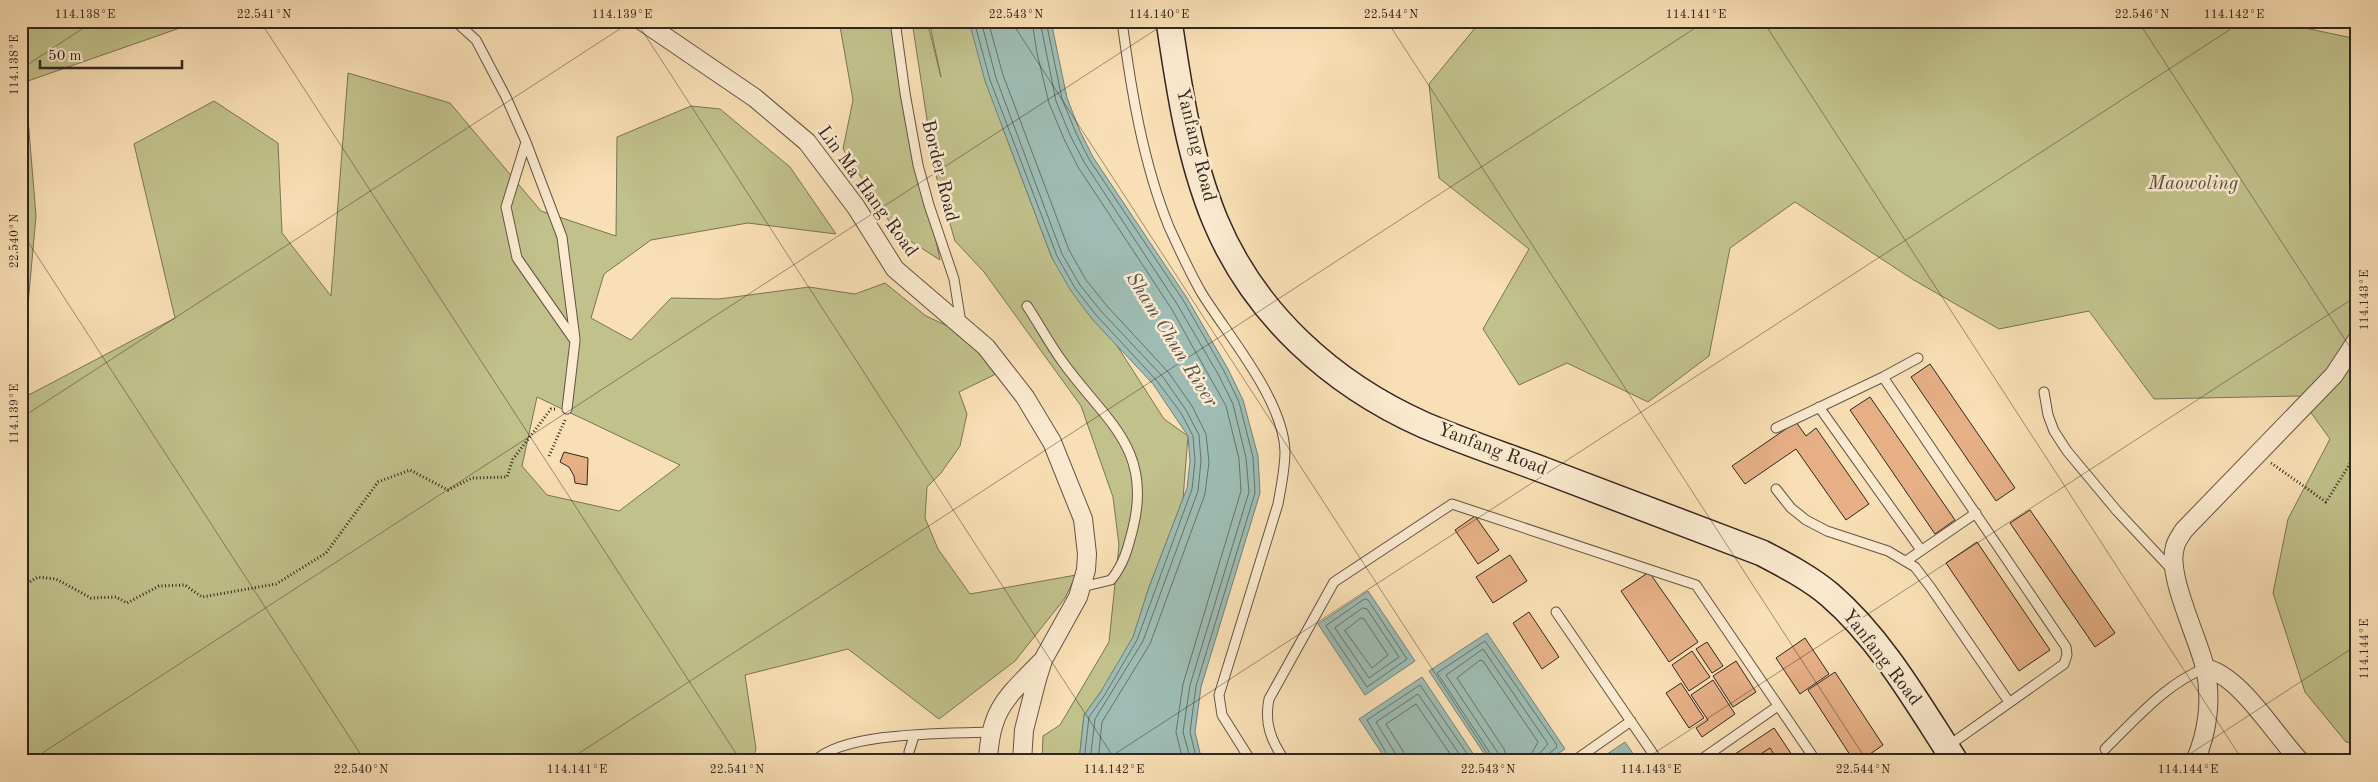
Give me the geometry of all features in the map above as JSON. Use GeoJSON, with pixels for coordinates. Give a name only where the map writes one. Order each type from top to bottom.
{"type":"FeatureCollection","features":[{"type":"Feature","properties":{"kind":"main road","name":"Yanfang Road"},"geometry":{"type":"LineString","coordinates":[[1169,21],[1178,82],[1199,178],[1216,222],[1240,270],[1275,317],[1305,349],[1339,376],[1424,424],[1762,553],[1797,572],[1830,595],[1862,627],[1894,669],[1950,754]]}},
{"type":"Feature","properties":{"kind":"street","name":"Lin Ma Hang Road"},"geometry":{"type":"LineString","coordinates":[[642,21],[742,88],[797,132],[834,176],[895,269],[986,347],[1007,372],[1052,442],[1074,496],[1085,530],[1088,554],[1082,588],[1070,614],[1043,660],[1004,700],[990,732],[988,761]]}},
{"type":"Feature","properties":{"kind":"street"},"geometry":{"type":"LineString","coordinates":[[2195,761],[2208,719],[2205,668],[2174,572],[2175,547],[2184,530],[2334,375],[2357,340]]}},
{"type":"Feature","properties":{"kind":"street","name":"Lin Ma Hang Road"},"geometry":{"type":"LineString","coordinates":[[1022,761],[1027,717],[1043,660]]}},
{"type":"Feature","properties":{"kind":"street"},"geometry":{"type":"LineString","coordinates":[[2205,668],[2214,670],[2227,678],[2240,690],[2300,761]]}},
{"type":"Feature","properties":{"kind":"lane"},"geometry":{"type":"LineString","coordinates":[[455,21],[476,40],[506,97],[526,142],[562,237],[575,341],[567,409]]}},
{"type":"Feature","properties":{"kind":"lane","name":"Border Road"},"geometry":{"type":"LineString","coordinates":[[895,21],[918,165],[954,279],[962,325]]}},
{"type":"Feature","properties":{"kind":"lane"},"geometry":{"type":"LineString","coordinates":[[1122,21],[1141,130],[1156,190],[1169,226],[1201,291],[1270,400],[1280,427],[1285,450],[1283,478],[1278,504],[1219,695],[1222,715],[1251,761]]}},
{"type":"Feature","properties":{"kind":"lane"},"geometry":{"type":"LineString","coordinates":[[526,142],[506,208],[517,258],[575,341]]}},
{"type":"Feature","properties":{"kind":"lane"},"geometry":{"type":"LineString","coordinates":[[1027,306],[1062,360],[1126,443],[1134,461],[1138,487],[1138,505],[1126,555],[1111,580],[1082,588]]}},
{"type":"Feature","properties":{"kind":"lane"},"geometry":{"type":"LineString","coordinates":[[1776,428],[1883,377],[1918,358]]}},
{"type":"Feature","properties":{"kind":"lane"},"geometry":{"type":"LineString","coordinates":[[1883,377],[2066,647],[2067,656],[2064,664],[2009,702],[1950,754]]}},
{"type":"Feature","properties":{"kind":"lane"},"geometry":{"type":"LineString","coordinates":[[2044,392],[2048,415],[2054,430],[2067,451],[2117,510],[2174,572]]}},
{"type":"Feature","properties":{"kind":"lane"},"geometry":{"type":"LineString","coordinates":[[1819,407],[1921,550]]}},
{"type":"Feature","properties":{"kind":"lane"},"geometry":{"type":"LineString","coordinates":[[1776,489],[1791,508],[1806,520],[1827,531],[1888,551],[1915,567],[2009,702]]}},
{"type":"Feature","properties":{"kind":"lane"},"geometry":{"type":"LineString","coordinates":[[1285,761],[1269,731],[1266,714],[1270,699],[1334,582],[1452,504],[1696,585],[1816,761]]}},
{"type":"Feature","properties":{"kind":"lane"},"geometry":{"type":"LineString","coordinates":[[1906,561],[1976,513]]}},
{"type":"Feature","properties":{"kind":"lane"},"geometry":{"type":"LineString","coordinates":[[1556,612],[1658,761]]}},
{"type":"Feature","properties":{"kind":"lane"},"geometry":{"type":"LineString","coordinates":[[2105,749],[2169,687],[2186,676],[2205,668]]}},
{"type":"Feature","properties":{"kind":"lane"},"geometry":{"type":"LineString","coordinates":[[1699,761],[1778,706]]}},
{"type":"Feature","properties":{"kind":"lane"},"geometry":{"type":"LineString","coordinates":[[1574,761],[1631,721]]}},
{"type":"Feature","properties":{"kind":"lane"},"geometry":{"type":"LineString","coordinates":[[815,761],[833,749],[861,741],[990,732]]}},
{"type":"Feature","properties":{"kind":"lane"},"geometry":{"type":"LineString","coordinates":[[909,752],[914,736]]}},
{"type":"Feature","properties":{"kind":"path"},"geometry":{"type":"LineString","coordinates":[[21,587],[38,577],[56,579],[91,598],[116,597],[127,603],[158,586],[185,585],[202,597],[276,584],[326,553],[378,482],[410,470],[448,490],[472,478],[507,477],[513,458],[551,410],[567,409],[563,427],[549,456]]}},
{"type":"Feature","properties":{"kind":"path"},"geometry":{"type":"LineString","coordinates":[[2259,454],[2326,502],[2351,462],[2357,461]]}},
{"type":"Feature","properties":{"kind":"green space"},"geometry":{"type":"Polygon","coordinates":[[[21,21],[200,21],[25,82],[36,216],[21,382],[21,21]]]}},
{"type":"Feature","properties":{"kind":"green space"},"geometry":{"type":"Polygon","coordinates":[[[839,21],[891,21],[940,260],[896,232],[843,149],[853,100],[839,21]]]}},
{"type":"Feature","properties":{"kind":"green space"},"geometry":{"type":"Polygon","coordinates":[[[912,21],[927,21],[941,77],[929,21],[971,21],[1004,131],[1052,258],[1114,341],[1164,419],[1188,436],[1183,499],[1148,590],[1128,654],[1084,715],[1079,761],[1042,761],[1043,736],[1060,725],[1109,642],[1119,545],[1113,497],[1081,406],[984,272],[955,241],[935,172],[912,21]]]}},
{"type":"Feature","properties":{"kind":"green space","name":"Maowoling"},"geometry":{"type":"Polygon","coordinates":[[[1472,21],[2272,21],[2357,39],[2357,744],[2346,742],[2305,692],[2273,593],[2288,519],[2330,439],[2299,396],[2154,399],[2089,311],[1999,329],[1912,279],[1795,202],[1730,248],[1709,356],[1648,402],[1567,363],[1519,385],[1483,329],[1529,249],[1439,178],[1429,84],[1475,28],[1472,21]]]}},
{"type":"Feature","properties":{"kind":"green space"},"geometry":{"type":"Polygon","coordinates":[[[348,73],[450,103],[541,211],[616,236],[617,137],[691,106],[720,109],[790,167],[836,234],[748,223],[651,240],[604,274],[591,318],[631,340],[671,298],[719,299],[809,287],[855,294],[885,283],[926,316],[954,329],[1004,370],[959,392],[967,414],[960,446],[941,473],[927,487],[925,518],[938,549],[970,594],[1076,575],[1065,598],[1015,661],[939,719],[848,649],[745,675],[756,749],[752,761],[21,761],[21,399],[175,318],[134,144],[214,101],[278,143],[282,233],[331,296],[348,73]],[[537,397],[522,466],[547,495],[619,511],[680,465],[537,397]]]}},
{"type":"Feature","properties":{"kind":"water","name":"Sham Chun River"},"geometry":{"type":"Polygon","coordinates":[[[969,21],[1051,21],[1067,98],[1093,157],[1187,298],[1228,369],[1243,400],[1258,456],[1260,493],[1201,687],[1195,732],[1202,761],[1079,761],[1084,715],[1100,693],[1133,637],[1148,590],[1187,488],[1190,461],[1188,436],[1153,384],[1092,319],[1071,291],[1052,258],[985,81],[969,21]]]}},
{"type":"Feature","properties":{"kind":"water"},"geometry":{"type":"Polygon","coordinates":[[[1368,591],[1415,661],[1365,695],[1318,624],[1368,591]]]}},
{"type":"Feature","properties":{"kind":"water"},"geometry":{"type":"Polygon","coordinates":[[[1487,633],[1565,749],[1547,761],[1489,761],[1429,671],[1487,633]]]}},
{"type":"Feature","properties":{"kind":"water"},"geometry":{"type":"Polygon","coordinates":[[[1422,677],[1478,761],[1387,761],[1359,719],[1422,677]]]}},
{"type":"Feature","properties":{"kind":"water"},"geometry":{"type":"Polygon","coordinates":[[[1625,742],[1638,761],[1597,761],[1625,742]]]}},
{"type":"Feature","properties":{"kind":"building"},"geometry":{"type":"Polygon","coordinates":[[[1930,364],[2015,488],[1996,501],[1911,377],[1930,364]]]}},
{"type":"Feature","properties":{"kind":"building"},"geometry":{"type":"Polygon","coordinates":[[[1870,397],[1955,520],[1935,534],[1850,410],[1870,397]]]}},
{"type":"Feature","properties":{"kind":"building"},"geometry":{"type":"Polygon","coordinates":[[[1796,422],[1806,436],[1816,428],[1869,504],[1846,520],[1796,449],[1745,484],[1732,466],[1796,422]]]}},
{"type":"Feature","properties":{"kind":"building"},"geometry":{"type":"Polygon","coordinates":[[[564,452],[588,458],[587,485],[575,483],[574,476],[569,467],[560,462],[564,452]]]}},
{"type":"Feature","properties":{"kind":"building"},"geometry":{"type":"Polygon","coordinates":[[[2030,510],[2115,633],[2095,647],[2010,523],[2030,510]]]}},
{"type":"Feature","properties":{"kind":"building"},"geometry":{"type":"Polygon","coordinates":[[[1475,516],[1499,550],[1478,564],[1455,530],[1475,516]]]}},
{"type":"Feature","properties":{"kind":"building"},"geometry":{"type":"Polygon","coordinates":[[[1977,542],[2050,650],[2019,671],[1946,563],[1977,542]]]}},
{"type":"Feature","properties":{"kind":"building"},"geometry":{"type":"Polygon","coordinates":[[[1510,555],[1527,581],[1493,603],[1476,577],[1510,555]]]}},
{"type":"Feature","properties":{"kind":"building"},"geometry":{"type":"Polygon","coordinates":[[[1649,572],[1698,642],[1669,662],[1621,591],[1649,572]]]}},
{"type":"Feature","properties":{"kind":"building"},"geometry":{"type":"Polygon","coordinates":[[[1529,612],[1559,657],[1542,669],[1513,623],[1529,612]]]}},
{"type":"Feature","properties":{"kind":"building"},"geometry":{"type":"Polygon","coordinates":[[[1805,638],[1829,674],[1800,694],[1776,658],[1805,638]]]}},
{"type":"Feature","properties":{"kind":"building"},"geometry":{"type":"Polygon","coordinates":[[[1707,642],[1723,666],[1712,673],[1696,649],[1707,642]]]}},
{"type":"Feature","properties":{"kind":"building"},"geometry":{"type":"Polygon","coordinates":[[[1692,651],[1710,677],[1689,691],[1672,665],[1692,651]]]}},
{"type":"Feature","properties":{"kind":"building"},"geometry":{"type":"Polygon","coordinates":[[[1736,661],[1756,692],[1733,707],[1713,676],[1736,661]]]}},
{"type":"Feature","properties":{"kind":"building"},"geometry":{"type":"Polygon","coordinates":[[[1835,672],[1883,745],[1860,761],[1854,761],[1808,690],[1835,672]]]}},
{"type":"Feature","properties":{"kind":"building"},"geometry":{"type":"Polygon","coordinates":[[[1713,680],[1735,714],[1702,737],[1696,728],[1708,720],[1691,695],[1713,680]]]}},
{"type":"Feature","properties":{"kind":"building"},"geometry":{"type":"Polygon","coordinates":[[[1681,683],[1704,718],[1689,728],[1666,693],[1681,683]]]}},
{"type":"Feature","properties":{"kind":"building"},"geometry":{"type":"Polygon","coordinates":[[[1774,728],[1796,761],[1726,761],[1726,760],[1774,728]]]}},
{"type":"Feature","properties":{"kind":"building"},"geometry":{"type":"Polygon","coordinates":[[[1770,748],[1778,761],[1750,761],[1770,748]]]}}]}
